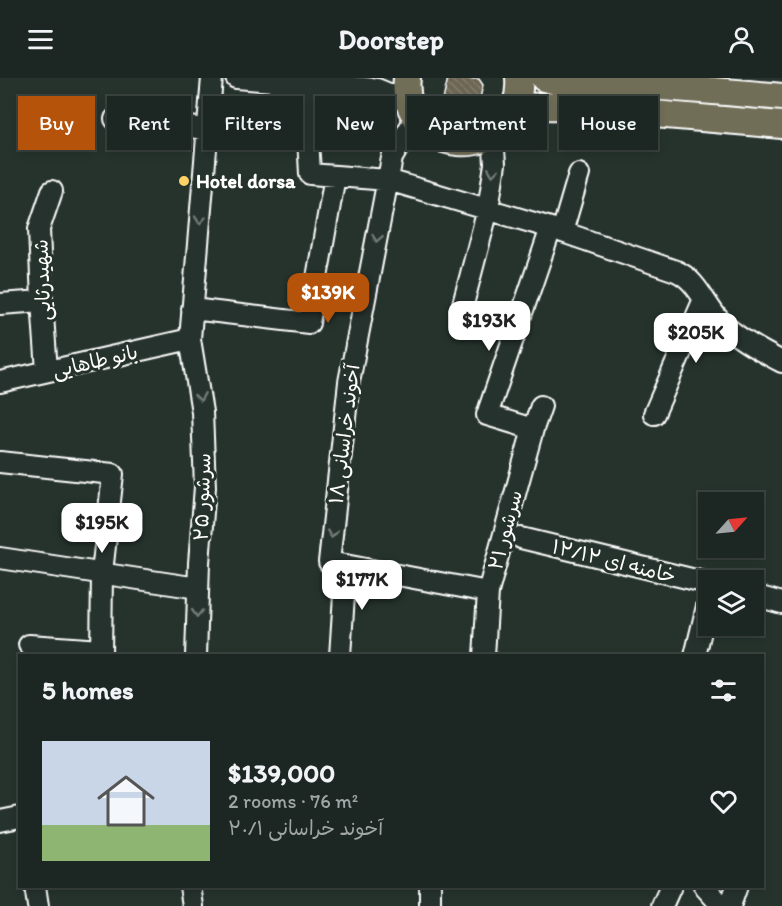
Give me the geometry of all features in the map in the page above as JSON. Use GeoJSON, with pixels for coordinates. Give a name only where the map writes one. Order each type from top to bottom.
{"type":"FeatureCollection","features":[{"type":"Feature","properties":{"kind":"main road"},"geometry":{"type":"LineString","coordinates":[[518,96],[519,78]]}},
{"type":"Feature","properties":{"kind":"main road"},"geometry":{"type":"LineString","coordinates":[[544,78],[558,82],[718,84],[782,98]]}},
{"type":"Feature","properties":{"kind":"main road"},"geometry":{"type":"LineString","coordinates":[[547,106],[782,125]]}},
{"type":"Feature","properties":{"kind":"street","name":"سرشور ۲۵"},"geometry":{"type":"LineString","coordinates":[[210,96],[212,78]]}},
{"type":"Feature","properties":{"kind":"street"},"geometry":{"type":"LineString","coordinates":[[236,78],[378,89],[407,98]]}},
{"type":"Feature","properties":{"kind":"street"},"geometry":{"type":"LineString","coordinates":[[305,84],[310,174],[388,180],[557,230],[684,274],[720,321],[752,346],[782,362]]}},
{"type":"Feature","properties":{"kind":"street","name":"آخوند خراسانی ۱۸"},"geometry":{"type":"LineString","coordinates":[[346,565],[329,562],[349,382],[392,158],[407,109]]}},
{"type":"Feature","properties":{"kind":"street","name":"سرشور ۲۵"},"geometry":{"type":"LineString","coordinates":[[196,654],[205,487],[202,412],[190,339],[205,150]]}},
{"type":"Feature","properties":{"kind":"street"},"geometry":{"type":"LineString","coordinates":[[461,312],[488,209],[495,164],[494,150]]}},
{"type":"Feature","properties":{"kind":"street"},"geometry":{"type":"LineString","coordinates":[[533,429],[487,415],[579,174]]}},
{"type":"Feature","properties":{"kind":"street"},"geometry":{"type":"LineString","coordinates":[[192,309],[309,323],[334,176]]}},
{"type":"Feature","properties":{"kind":"street","name":"شهیدرثایی"},"geometry":{"type":"LineString","coordinates":[[47,371],[39,229],[52,191]]}},
{"type":"Feature","properties":{"kind":"street"},"geometry":{"type":"LineString","coordinates":[[654,414],[704,299]]}},
{"type":"Feature","properties":{"kind":"street"},"geometry":{"type":"LineString","coordinates":[[0,304],[42,301]]}},
{"type":"Feature","properties":{"kind":"street","name":"بانو طاهایی"},"geometry":{"type":"LineString","coordinates":[[0,382],[190,339]]}},
{"type":"Feature","properties":{"kind":"street","name":"سرشور ۲۱"},"geometry":{"type":"LineString","coordinates":[[484,654],[488,592],[541,406]]}},
{"type":"Feature","properties":{"kind":"street"},"geometry":{"type":"LineString","coordinates":[[0,462],[113,474],[102,573],[101,653],[29,645]]}},
{"type":"Feature","properties":{"kind":"street","name":"خامنه ای ۱۲/۱۲"},"geometry":{"type":"LineString","coordinates":[[521,538],[698,581]]}},
{"type":"Feature","properties":{"kind":"street"},"geometry":{"type":"LineString","coordinates":[[0,558],[198,588]]}},
{"type":"Feature","properties":{"kind":"street"},"geometry":{"type":"LineString","coordinates":[[340,654],[346,565],[488,592]]}},
{"type":"Feature","properties":{"kind":"street"},"geometry":{"type":"LineString","coordinates":[[764,598],[782,603]]}},
{"type":"Feature","properties":{"kind":"street"},"geometry":{"type":"LineString","coordinates":[[695,654],[700,636]]}},
{"type":"Feature","properties":{"kind":"street"},"geometry":{"type":"LineString","coordinates":[[0,821],[18,817]]}},
{"type":"Feature","properties":{"kind":"street"},"geometry":{"type":"LineString","coordinates":[[35,888],[38,906]]}},
{"type":"Feature","properties":{"kind":"street"},"geometry":{"type":"LineString","coordinates":[[190,888],[193,906]]}},
{"type":"Feature","properties":{"kind":"street"},"geometry":{"type":"LineString","coordinates":[[430,888],[430,906]]}},
{"type":"Feature","properties":{"kind":"street"},"geometry":{"type":"LineString","coordinates":[[662,906],[670,888]]}},
{"type":"Feature","properties":{"kind":"street"},"geometry":{"type":"LineString","coordinates":[[706,888],[722,906]]}},
{"type":"Feature","properties":{"kind":"street"},"geometry":{"type":"LineString","coordinates":[[730,906],[736,888]]}},
{"type":"Feature","properties":{"kind":"building"},"geometry":{"type":"Polygon","coordinates":[[[448,78],[479,79],[483,85],[481,96],[444,96],[448,78]]]}},
{"type":"Feature","properties":{"kind":"place","name":"Hotel dorsa"},"geometry":{"type":"Point","coordinates":[184,181]}}]}
